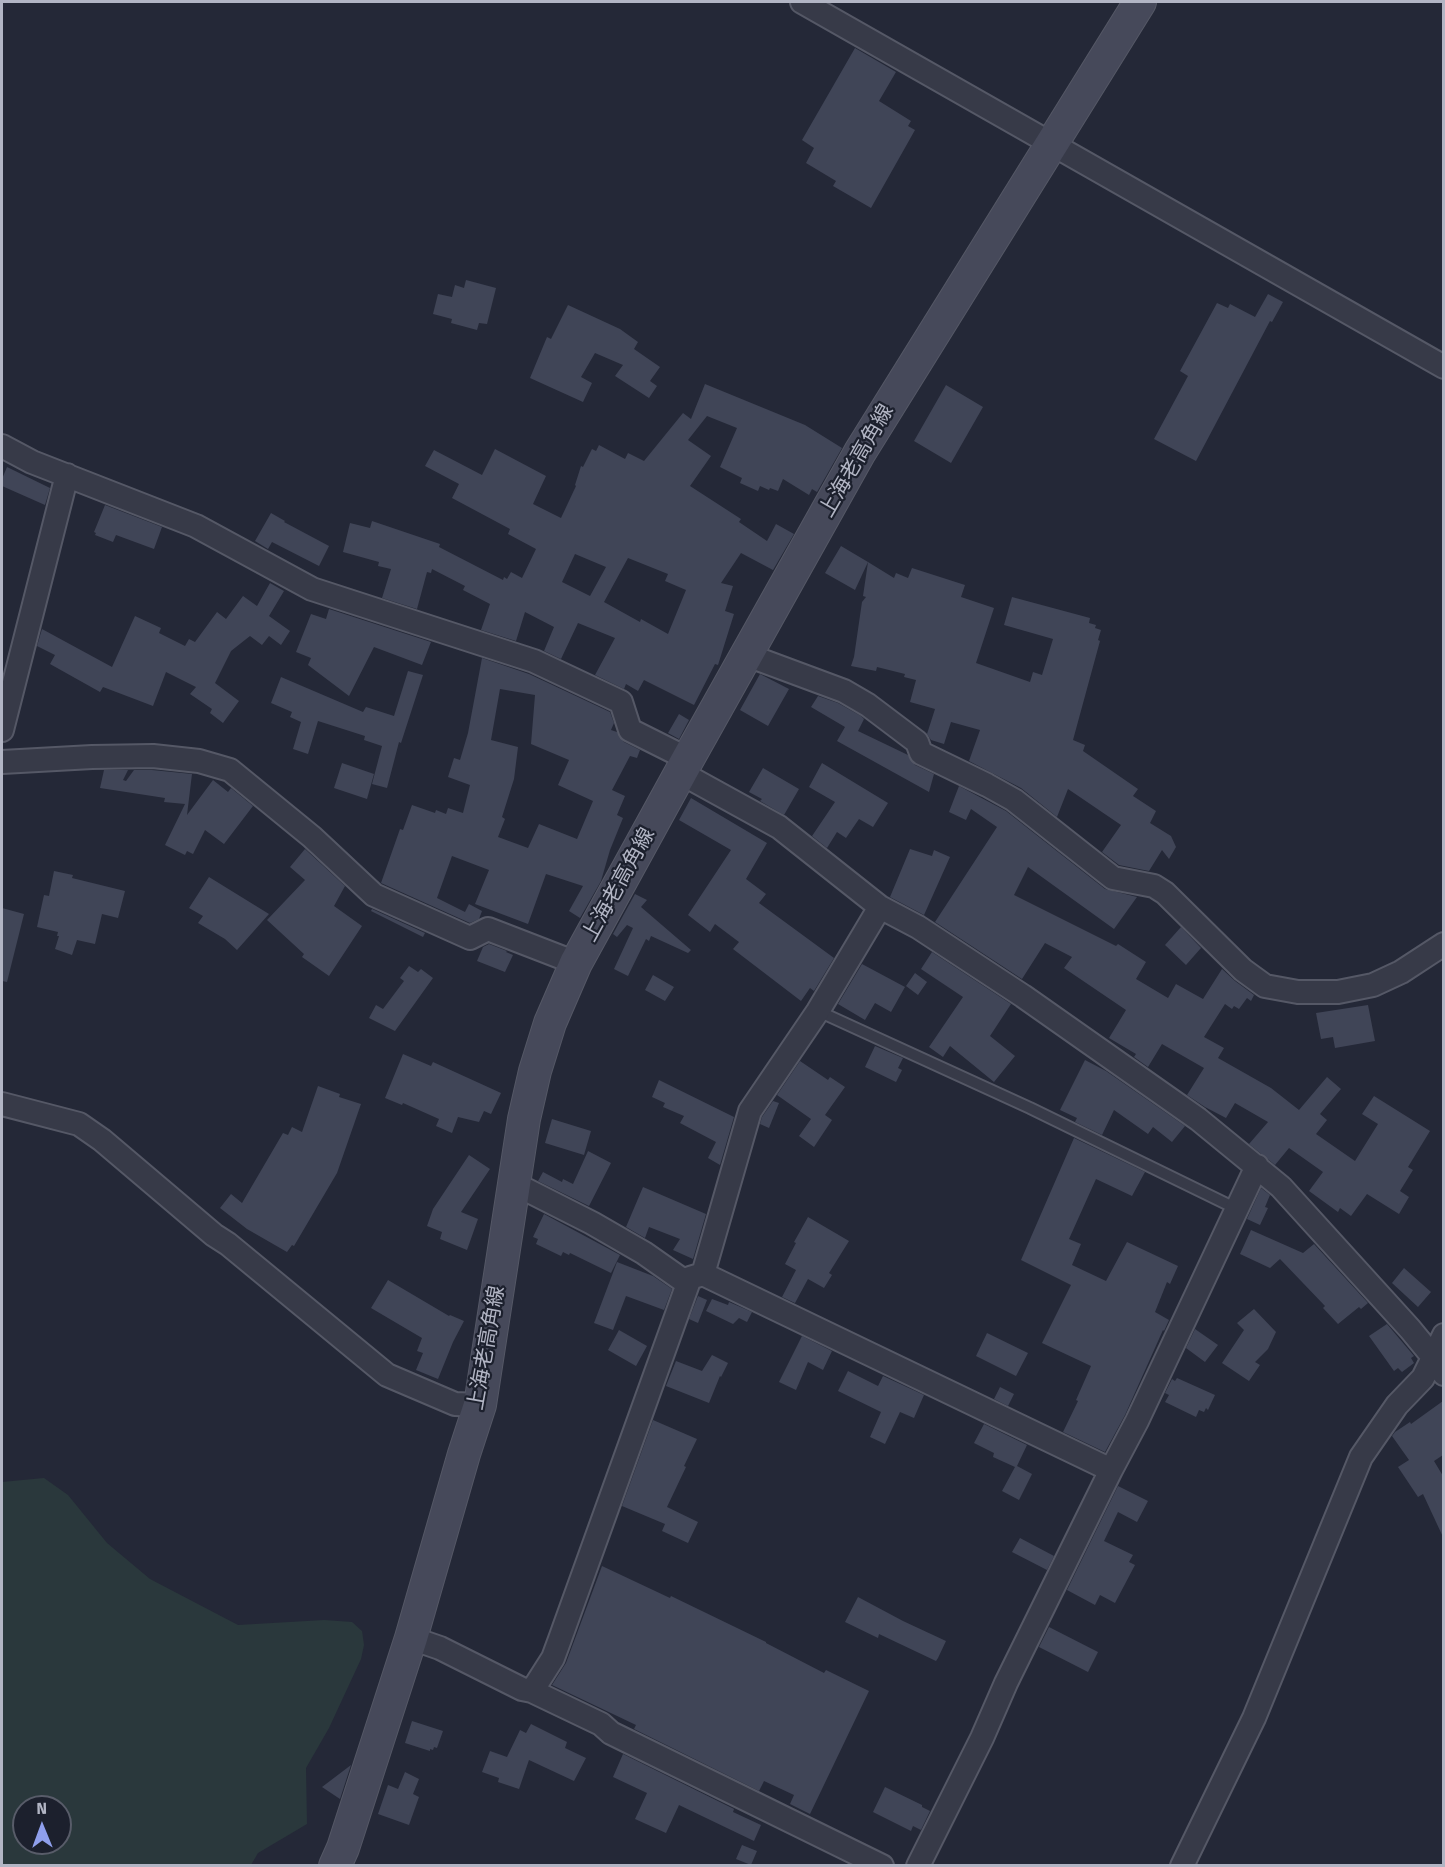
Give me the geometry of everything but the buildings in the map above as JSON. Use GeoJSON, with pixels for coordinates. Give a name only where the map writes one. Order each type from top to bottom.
{"type":"FeatureCollection","features":[{"type":"Feature","properties":{"kind":"main road","name":"上海老高角線"},"geometry":{"type":"LineString","coordinates":[[335,1866],[344,1848],[411,1638],[480,1405],[524,1119],[535,1071],[550,1023],[576,963],[860,452],[1140,2]]}},
{"type":"Feature","properties":{"kind":"street"},"geometry":{"type":"LineString","coordinates":[[802,2],[1443,368]]}},
{"type":"Feature","properties":{"kind":"street"},"geometry":{"type":"LineString","coordinates":[[2,446],[32,462],[196,526],[312,589],[534,661],[621,702],[630,730],[779,827],[880,907],[918,927],[1023,996],[1198,1119],[1257,1166],[1281,1187],[1438,1365]]}},
{"type":"Feature","properties":{"kind":"street"},"geometry":{"type":"LineString","coordinates":[[2,730],[67,475]]}},
{"type":"Feature","properties":{"kind":"street"},"geometry":{"type":"LineString","coordinates":[[747,655],[844,691],[868,705],[917,742],[921,753],[1014,800],[1113,878],[1154,886],[1165,893],[1243,970],[1265,986],[1298,992],[1338,992],[1373,985],[1401,972],[1443,944]]}},
{"type":"Feature","properties":{"kind":"street"},"geometry":{"type":"LineString","coordinates":[[2,762],[153,756],[199,761],[230,770],[312,837],[374,895],[470,938],[488,929],[576,963]]}},
{"type":"Feature","properties":{"kind":"street"},"geometry":{"type":"LineString","coordinates":[[532,1691],[553,1658],[695,1278],[750,1111],[818,1011],[880,907]]}},
{"type":"Feature","properties":{"kind":"street"},"geometry":{"type":"LineString","coordinates":[[2,1104],[79,1124],[102,1140],[214,1235],[228,1244],[387,1375],[455,1404],[480,1405]]}},
{"type":"Feature","properties":{"kind":"street"},"geometry":{"type":"LineString","coordinates":[[918,1866],[982,1738],[1006,1683],[1137,1421],[1257,1166]]}},
{"type":"Feature","properties":{"kind":"street"},"geometry":{"type":"LineString","coordinates":[[513,1183],[592,1223],[644,1253],[681,1279],[695,1278],[1111,1470]]}},
{"type":"Feature","properties":{"kind":"street"},"geometry":{"type":"LineString","coordinates":[[1182,1866],[1254,1718],[1361,1457],[1397,1405],[1438,1365],[1443,1335]]}},
{"type":"Feature","properties":{"kind":"street"},"geometry":{"type":"LineString","coordinates":[[411,1638],[440,1648],[522,1689],[532,1691],[601,1724],[610,1733],[882,1866]]}},
{"type":"Feature","properties":{"kind":"lane"},"geometry":{"type":"LineString","coordinates":[[818,1011],[1030,1108],[1238,1209]]}},
{"type":"Feature","properties":{"kind":"shaded area"},"geometry":{"type":"Polygon","coordinates":[[[44,1478],[68,1495],[107,1543],[150,1579],[238,1625],[324,1620],[352,1622],[362,1631],[364,1645],[361,1659],[329,1728],[306,1768],[307,1824],[258,1853],[251,1865],[2,1865],[2,1482],[44,1478]]]}}]}
